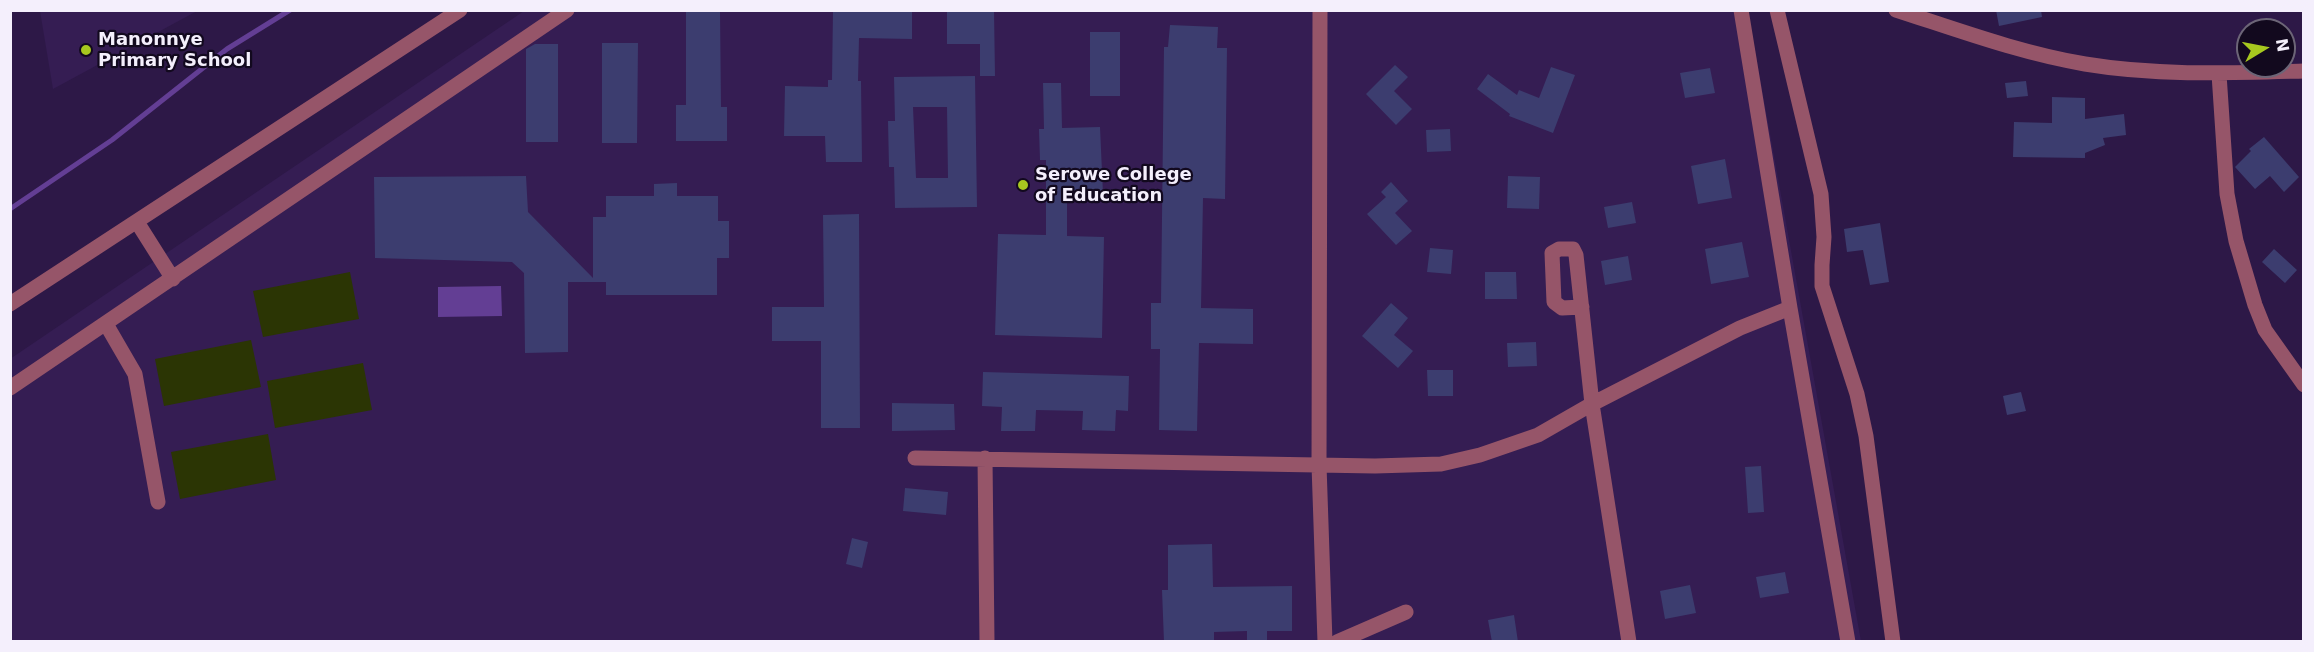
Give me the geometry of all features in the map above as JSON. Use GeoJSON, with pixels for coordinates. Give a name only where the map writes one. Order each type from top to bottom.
{"type":"FeatureCollection","features":[{"type":"Feature","properties":{"kind":"street"},"geometry":{"type":"LineString","coordinates":[[10,304],[460,10]]}},
{"type":"Feature","properties":{"kind":"street"},"geometry":{"type":"LineString","coordinates":[[10,388],[567,10]]}},
{"type":"Feature","properties":{"kind":"street"},"geometry":{"type":"LineString","coordinates":[[1320,10],[1319,465],[1324,642]]}},
{"type":"Feature","properties":{"kind":"street"},"geometry":{"type":"LineString","coordinates":[[1741,10],[1848,642]]}},
{"type":"Feature","properties":{"kind":"street"},"geometry":{"type":"LineString","coordinates":[[1777,10],[1821,194],[1824,237],[1822,286],[1857,394],[1866,436],[1893,642]]}},
{"type":"Feature","properties":{"kind":"street"},"geometry":{"type":"LineString","coordinates":[[1896,10],[2007,46],[2085,64],[2146,71],[2219,74],[2304,71]]}},
{"type":"Feature","properties":{"kind":"street"},"geometry":{"type":"LineString","coordinates":[[2219,74],[2227,194],[2236,241],[2265,330],[2304,385]]}},
{"type":"Feature","properties":{"kind":"street"},"geometry":{"type":"LineString","coordinates":[[137,222],[172,279]]}},
{"type":"Feature","properties":{"kind":"street"},"geometry":{"type":"LineString","coordinates":[[1582,307],[1592,404],[1629,642]]}},
{"type":"Feature","properties":{"kind":"street"},"geometry":{"type":"LineString","coordinates":[[915,458],[1376,466],[1441,464],[1480,455],[1538,435],[1592,404],[1740,328],[1790,308]]}},
{"type":"Feature","properties":{"kind":"street"},"geometry":{"type":"LineString","coordinates":[[106,324],[135,374],[158,502]]}},
{"type":"Feature","properties":{"kind":"street"},"geometry":{"type":"LineString","coordinates":[[985,458],[987,642]]}},
{"type":"Feature","properties":{"kind":"street"},"geometry":{"type":"LineString","coordinates":[[1337,642],[1406,612]]}},
{"type":"Feature","properties":{"kind":"shaded area","name":"Manonnye Primary School"},"geometry":{"type":"Polygon","coordinates":[[[40,10],[197,11],[53,89],[40,10]]]}},
{"type":"Feature","properties":{"kind":"shaded area","name":"Serowe College of Education"},"geometry":{"type":"Polygon","coordinates":[[[524,11],[1748,11],[1861,641],[11,641],[10,359],[524,11]]]}},
{"type":"Feature","properties":{"kind":"shaded area"},"geometry":{"type":"Polygon","coordinates":[[[501,286],[502,316],[438,317],[438,287],[501,286]]]}},
{"type":"Feature","properties":{"kind":"green space"},"geometry":{"type":"Polygon","coordinates":[[[350,272],[359,319],[263,337],[253,291],[350,272]]]}},
{"type":"Feature","properties":{"kind":"green space"},"geometry":{"type":"Polygon","coordinates":[[[251,340],[261,387],[164,406],[155,359],[251,340]]]}},
{"type":"Feature","properties":{"kind":"green space"},"geometry":{"type":"Polygon","coordinates":[[[363,363],[372,410],[275,428],[267,381],[363,363]]]}},
{"type":"Feature","properties":{"kind":"green space"},"geometry":{"type":"Polygon","coordinates":[[[268,434],[276,480],[180,499],[171,452],[268,434]]]}},
{"type":"Feature","properties":{"kind":"building"},"geometry":{"type":"Polygon","coordinates":[[[833,10],[912,10],[912,39],[859,38],[858,81],[861,81],[862,162],[826,162],[825,136],[784,136],[785,86],[828,87],[828,80],[832,80],[833,10]]]}},
{"type":"Feature","properties":{"kind":"building"},"geometry":{"type":"Polygon","coordinates":[[[947,10],[994,10],[995,76],[980,76],[980,44],[947,44],[947,10]]]}},
{"type":"Feature","properties":{"kind":"building"},"geometry":{"type":"Polygon","coordinates":[[[1996,10],[2041,10],[2042,17],[1999,26],[1996,10]]]}},
{"type":"Feature","properties":{"kind":"building"},"geometry":{"type":"Polygon","coordinates":[[[686,11],[720,11],[721,107],[727,107],[727,141],[676,141],[676,105],[686,105],[686,11]]]}},
{"type":"Feature","properties":{"kind":"building"},"geometry":{"type":"Polygon","coordinates":[[[1170,25],[1218,27],[1217,48],[1227,48],[1225,199],[1203,198],[1201,308],[1253,309],[1253,344],[1199,343],[1197,431],[1159,430],[1160,349],[1151,349],[1151,303],[1161,303],[1164,47],[1168,47],[1170,25]]]}},
{"type":"Feature","properties":{"kind":"building"},"geometry":{"type":"Polygon","coordinates":[[[1090,32],[1120,32],[1120,96],[1090,96],[1090,32]]]}},
{"type":"Feature","properties":{"kind":"building"},"geometry":{"type":"Polygon","coordinates":[[[602,43],[638,43],[637,143],[602,143],[602,43]]]}},
{"type":"Feature","properties":{"kind":"building"},"geometry":{"type":"Polygon","coordinates":[[[535,44],[558,44],[558,142],[526,142],[526,49],[535,44]]]}},
{"type":"Feature","properties":{"kind":"building"},"geometry":{"type":"Polygon","coordinates":[[[1395,65],[1408,77],[1394,91],[1412,109],[1396,125],[1366,94],[1395,65]]]}},
{"type":"Feature","properties":{"kind":"building"},"geometry":{"type":"Polygon","coordinates":[[[1551,67],[1575,75],[1553,133],[1509,116],[1510,114],[1477,89],[1488,74],[1517,95],[1519,90],[1539,98],[1551,67]]]}},
{"type":"Feature","properties":{"kind":"building"},"geometry":{"type":"Polygon","coordinates":[[[1710,68],[1715,93],[1685,98],[1680,73],[1710,68]]]}},
{"type":"Feature","properties":{"kind":"building"},"geometry":{"type":"Polygon","coordinates":[[[975,76],[977,207],[895,208],[894,167],[889,167],[888,121],[895,121],[894,77],[975,76]],[[913,107],[916,178],[948,178],[947,107],[913,107]]]}},
{"type":"Feature","properties":{"kind":"building"},"geometry":{"type":"Polygon","coordinates":[[[2026,81],[2028,96],[2007,98],[2005,83],[2026,81]]]}},
{"type":"Feature","properties":{"kind":"building"},"geometry":{"type":"Polygon","coordinates":[[[1043,83],[1061,83],[1062,128],[1100,127],[1103,194],[1067,195],[1067,236],[1104,237],[1102,338],[995,335],[998,234],[1046,235],[1046,160],[1040,160],[1039,129],[1044,129],[1043,83]]]}},
{"type":"Feature","properties":{"kind":"building"},"geometry":{"type":"Polygon","coordinates":[[[2052,97],[2085,98],[2085,119],[2124,114],[2126,135],[2103,138],[2105,145],[2085,153],[2085,158],[2013,157],[2014,122],[2052,123],[2052,97]]]}},
{"type":"Feature","properties":{"kind":"building"},"geometry":{"type":"Polygon","coordinates":[[[1450,129],[1451,151],[1427,152],[1426,130],[1450,129]]]}},
{"type":"Feature","properties":{"kind":"building"},"geometry":{"type":"Polygon","coordinates":[[[2264,137],[2299,177],[2284,192],[2270,176],[2255,189],[2235,167],[2251,151],[2249,149],[2264,137]]]}},
{"type":"Feature","properties":{"kind":"building"},"geometry":{"type":"Polygon","coordinates":[[[1725,159],[1732,198],[1698,204],[1691,166],[1725,159]]]}},
{"type":"Feature","properties":{"kind":"building"},"geometry":{"type":"Polygon","coordinates":[[[526,176],[528,212],[593,278],[593,217],[606,217],[606,196],[654,196],[654,184],[677,183],[677,196],[718,196],[718,221],[729,221],[729,258],[717,258],[717,295],[606,295],[606,282],[568,282],[568,352],[525,353],[524,273],[512,262],[375,258],[374,177],[526,176]]]}},
{"type":"Feature","properties":{"kind":"building"},"geometry":{"type":"Polygon","coordinates":[[[1508,176],[1540,177],[1539,209],[1507,208],[1508,176]]]}},
{"type":"Feature","properties":{"kind":"building"},"geometry":{"type":"Polygon","coordinates":[[[1391,182],[1408,201],[1395,213],[1412,231],[1396,245],[1367,214],[1386,197],[1381,192],[1391,182]]]}},
{"type":"Feature","properties":{"kind":"building"},"geometry":{"type":"Polygon","coordinates":[[[1632,202],[1636,223],[1608,228],[1604,207],[1632,202]]]}},
{"type":"Feature","properties":{"kind":"building"},"geometry":{"type":"Polygon","coordinates":[[[859,214],[860,428],[821,428],[821,341],[772,341],[772,307],[824,307],[823,215],[859,214]]]}},
{"type":"Feature","properties":{"kind":"building"},"geometry":{"type":"Polygon","coordinates":[[[1880,223],[1889,282],[1870,285],[1863,250],[1847,252],[1844,229],[1880,223]]]}},
{"type":"Feature","properties":{"kind":"building"},"geometry":{"type":"Polygon","coordinates":[[[1742,242],[1749,277],[1711,284],[1705,249],[1742,242]]]}},
{"type":"Feature","properties":{"kind":"building"},"geometry":{"type":"Polygon","coordinates":[[[1430,248],[1453,250],[1451,274],[1427,272],[1430,248]]]}},
{"type":"Feature","properties":{"kind":"building"},"geometry":{"type":"Polygon","coordinates":[[[2274,249],[2297,270],[2285,283],[2262,262],[2274,249]]]}},
{"type":"Feature","properties":{"kind":"building"},"geometry":{"type":"Polygon","coordinates":[[[1628,256],[1632,280],[1605,285],[1601,261],[1628,256]]]}},
{"type":"Feature","properties":{"kind":"building"},"geometry":{"type":"Polygon","coordinates":[[[1485,272],[1516,272],[1517,299],[1485,299],[1485,272]]]}},
{"type":"Feature","properties":{"kind":"building"},"geometry":{"type":"Polygon","coordinates":[[[1391,303],[1408,318],[1394,335],[1413,351],[1398,368],[1362,336],[1391,303]]]}},
{"type":"Feature","properties":{"kind":"building"},"geometry":{"type":"Polygon","coordinates":[[[1536,342],[1537,366],[1508,367],[1507,343],[1536,342]]]}},
{"type":"Feature","properties":{"kind":"building"},"geometry":{"type":"Polygon","coordinates":[[[1427,370],[1453,370],[1453,396],[1428,396],[1427,370]]]}},
{"type":"Feature","properties":{"kind":"building"},"geometry":{"type":"Polygon","coordinates":[[[983,372],[1129,376],[1128,411],[1116,410],[1115,431],[1082,430],[1083,411],[1036,410],[1035,431],[1001,431],[1002,407],[982,406],[983,372]]]}},
{"type":"Feature","properties":{"kind":"building"},"geometry":{"type":"Polygon","coordinates":[[[2021,392],[2026,411],[2007,415],[2003,396],[2021,392]]]}},
{"type":"Feature","properties":{"kind":"building"},"geometry":{"type":"Polygon","coordinates":[[[892,403],[954,404],[955,430],[892,431],[892,403]]]}},
{"type":"Feature","properties":{"kind":"building"},"geometry":{"type":"Polygon","coordinates":[[[1761,466],[1764,512],[1748,513],[1745,467],[1761,466]]]}},
{"type":"Feature","properties":{"kind":"building"},"geometry":{"type":"Polygon","coordinates":[[[905,488],[948,492],[946,515],[903,511],[905,488]]]}},
{"type":"Feature","properties":{"kind":"building"},"geometry":{"type":"Polygon","coordinates":[[[852,538],[868,542],[862,568],[846,564],[852,538]]]}},
{"type":"Feature","properties":{"kind":"building"},"geometry":{"type":"Polygon","coordinates":[[[1212,544],[1213,587],[1292,586],[1292,631],[1267,631],[1267,642],[1247,642],[1247,631],[1214,632],[1214,642],[1164,642],[1162,590],[1168,590],[1168,545],[1212,544]]]}},
{"type":"Feature","properties":{"kind":"building"},"geometry":{"type":"Polygon","coordinates":[[[1785,572],[1789,593],[1760,598],[1756,577],[1785,572]]]}},
{"type":"Feature","properties":{"kind":"building"},"geometry":{"type":"Polygon","coordinates":[[[1690,585],[1696,613],[1665,619],[1660,591],[1690,585]]]}},
{"type":"Feature","properties":{"kind":"building"},"geometry":{"type":"Polygon","coordinates":[[[1514,615],[1518,642],[1492,642],[1488,620],[1514,615]]]}},
{"type":"Feature","properties":{"kind":"waterway"},"geometry":{"type":"LineString","coordinates":[[10,209],[112,140],[227,49],[290,10]]}},
{"type":"Feature","properties":{"kind":"place","name":"Manonnye Primary School"},"geometry":{"type":"Point","coordinates":[86,50]}},
{"type":"Feature","properties":{"kind":"place","name":"Serowe College of Education"},"geometry":{"type":"Point","coordinates":[1023,185]}}]}
